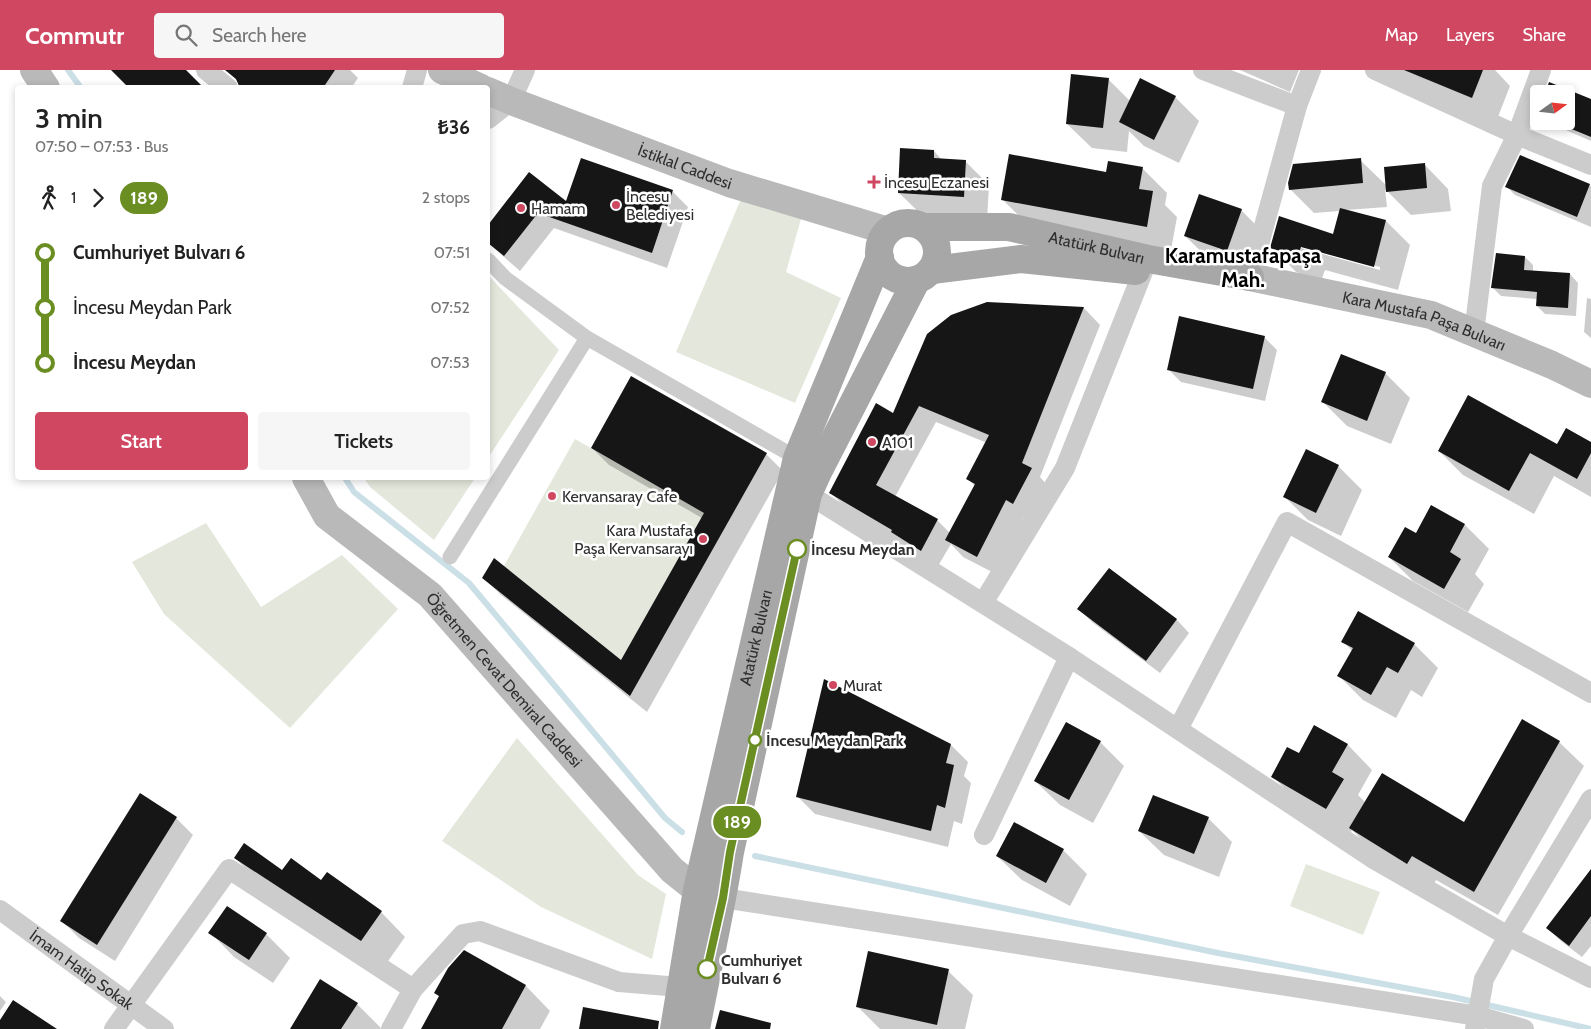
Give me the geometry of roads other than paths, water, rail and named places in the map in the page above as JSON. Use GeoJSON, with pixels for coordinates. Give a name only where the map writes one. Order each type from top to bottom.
{"type":"FeatureCollection","features":[{"type":"Feature","properties":{"kind":"main road"},"geometry":{"type":"LineString","coordinates":[[34,70],[44,85]]}},
{"type":"Feature","properties":{"kind":"main road"},"geometry":{"type":"LineString","coordinates":[[442,70],[474,85]]}},
{"type":"Feature","properties":{"kind":"main road","name":"İstiklal Caddesi"},"geometry":{"type":"LineString","coordinates":[[499,96],[729,183],[888,231]]}},
{"type":"Feature","properties":{"kind":"main road","name":"Atatürk Bulvarı"},"geometry":{"type":"LineString","coordinates":[[696,1029],[723,898],[730,852],[808,474],[924,275],[936,261],[938,252],[936,242],[931,233],[915,223],[896,225],[882,238],[879,248],[883,266],[889,274],[906,282],[924,275],[1021,259],[1145,265],[1250,277]]}},
{"type":"Feature","properties":{"kind":"main road","name":"Atatürk Bulvarı"},"geometry":{"type":"LineString","coordinates":[[924,227],[1009,227],[1145,265]]}},
{"type":"Feature","properties":{"kind":"main road","name":"Atatürk Bulvarı"},"geometry":{"type":"LineString","coordinates":[[674,1029],[697,890],[808,474],[880,257]]}},
{"type":"Feature","properties":{"kind":"main road","name":"Kara Mustafa Paşa Bulvarı"},"geometry":{"type":"LineString","coordinates":[[1250,277],[1430,315],[1552,365],[1591,384]]}},
{"type":"Feature","properties":{"kind":"main road","name":"Öğretmen Cevat Demiral Caddesi"},"geometry":{"type":"LineString","coordinates":[[307,480],[327,516],[430,595],[672,870],[697,890]]}},
{"type":"Feature","properties":{"kind":"street"},"geometry":{"type":"LineString","coordinates":[[206,70],[224,85]]}},
{"type":"Feature","properties":{"kind":"street"},"geometry":{"type":"LineString","coordinates":[[413,85],[417,70]]}},
{"type":"Feature","properties":{"kind":"street"},"geometry":{"type":"LineString","coordinates":[[490,115],[499,96],[525,70]]}},
{"type":"Feature","properties":{"kind":"street"},"geometry":{"type":"LineString","coordinates":[[1203,70],[1297,106]]}},
{"type":"Feature","properties":{"kind":"street"},"geometry":{"type":"LineString","coordinates":[[1250,277],[1297,106],[1312,70]]}},
{"type":"Feature","properties":{"kind":"street"},"geometry":{"type":"LineString","coordinates":[[1376,70],[1517,135],[1591,165]]}},
{"type":"Feature","properties":{"kind":"street"},"geometry":{"type":"LineString","coordinates":[[1474,333],[1492,186],[1517,135],[1542,70]]}},
{"type":"Feature","properties":{"kind":"street"},"geometry":{"type":"LineString","coordinates":[[490,262],[505,278],[586,338],[808,474],[983,603],[1070,657],[1372,858],[1508,936],[1591,978]]}},
{"type":"Feature","properties":{"kind":"street"},"geometry":{"type":"LineString","coordinates":[[983,603],[1066,468],[1145,265]]}},
{"type":"Feature","properties":{"kind":"street"},"geometry":{"type":"LineString","coordinates":[[450,557],[586,338]]}},
{"type":"Feature","properties":{"kind":"street"},"geometry":{"type":"LineString","coordinates":[[1178,729],[1286,522],[1591,694]]}},
{"type":"Feature","properties":{"kind":"street"},"geometry":{"type":"LineString","coordinates":[[984,835],[1070,657]]}},
{"type":"Feature","properties":{"kind":"street"},"geometry":{"type":"LineString","coordinates":[[1476,1023],[1484,979],[1591,799]]}},
{"type":"Feature","properties":{"kind":"street"},"geometry":{"type":"LineString","coordinates":[[114,1029],[229,869],[413,989]]}},
{"type":"Feature","properties":{"kind":"street"},"geometry":{"type":"LineString","coordinates":[[723,898],[1476,1023],[1524,1029]]}},
{"type":"Feature","properties":{"kind":"street","name":"İmam Hatip Sokak"},"geometry":{"type":"LineString","coordinates":[[0,910],[164,1029]]}},
{"type":"Feature","properties":{"kind":"street"},"geometry":{"type":"LineString","coordinates":[[391,1029],[413,989],[463,934],[480,931],[618,982],[680,987]]}},
{"type":"Feature","properties":{"kind":"waterway"},"geometry":{"type":"LineString","coordinates":[[68,70],[79,85]]}},
{"type":"Feature","properties":{"kind":"waterway"},"geometry":{"type":"LineString","coordinates":[[346,480],[354,492],[469,583],[665,818],[682,832]]}},
{"type":"Feature","properties":{"kind":"waterway"},"geometry":{"type":"LineString","coordinates":[[755,856],[1218,953],[1453,997],[1591,1029]]}},
{"type":"Feature","properties":{"kind":"place","name":"İncesu Eczanesi"},"geometry":{"type":"Point","coordinates":[874,182]}},
{"type":"Feature","properties":{"kind":"place","name":"İncesu Belediyesi"},"geometry":{"type":"Point","coordinates":[616,205]}},
{"type":"Feature","properties":{"kind":"place","name":"Hamam"},"geometry":{"type":"Point","coordinates":[521,208]}},
{"type":"Feature","properties":{"kind":"place","name":"A101"},"geometry":{"type":"Point","coordinates":[872,442]}},
{"type":"Feature","properties":{"kind":"place","name":"Kervansaray Cafe"},"geometry":{"type":"Point","coordinates":[552,496]}},
{"type":"Feature","properties":{"kind":"place","name":"Kara Mustafa Paşa Kervansarayı"},"geometry":{"type":"Point","coordinates":[703,539]}},
{"type":"Feature","properties":{"kind":"place","name":"İncesu Meydan"},"geometry":{"type":"Point","coordinates":[797,549]}},
{"type":"Feature","properties":{"kind":"place","name":"Murat"},"geometry":{"type":"Point","coordinates":[833,685]}},
{"type":"Feature","properties":{"kind":"place","name":"İncesu Meydan Park"},"geometry":{"type":"Point","coordinates":[755,740]}},
{"type":"Feature","properties":{"kind":"place","name":"Cumhuriyet Bulvarı 6"},"geometry":{"type":"Point","coordinates":[707,969]}},
{"type":"Feature","properties":{"kind":"district","name":"Karamustafapaşa Mah."},"geometry":{"type":"Point","coordinates":[1243,267]}}]}
